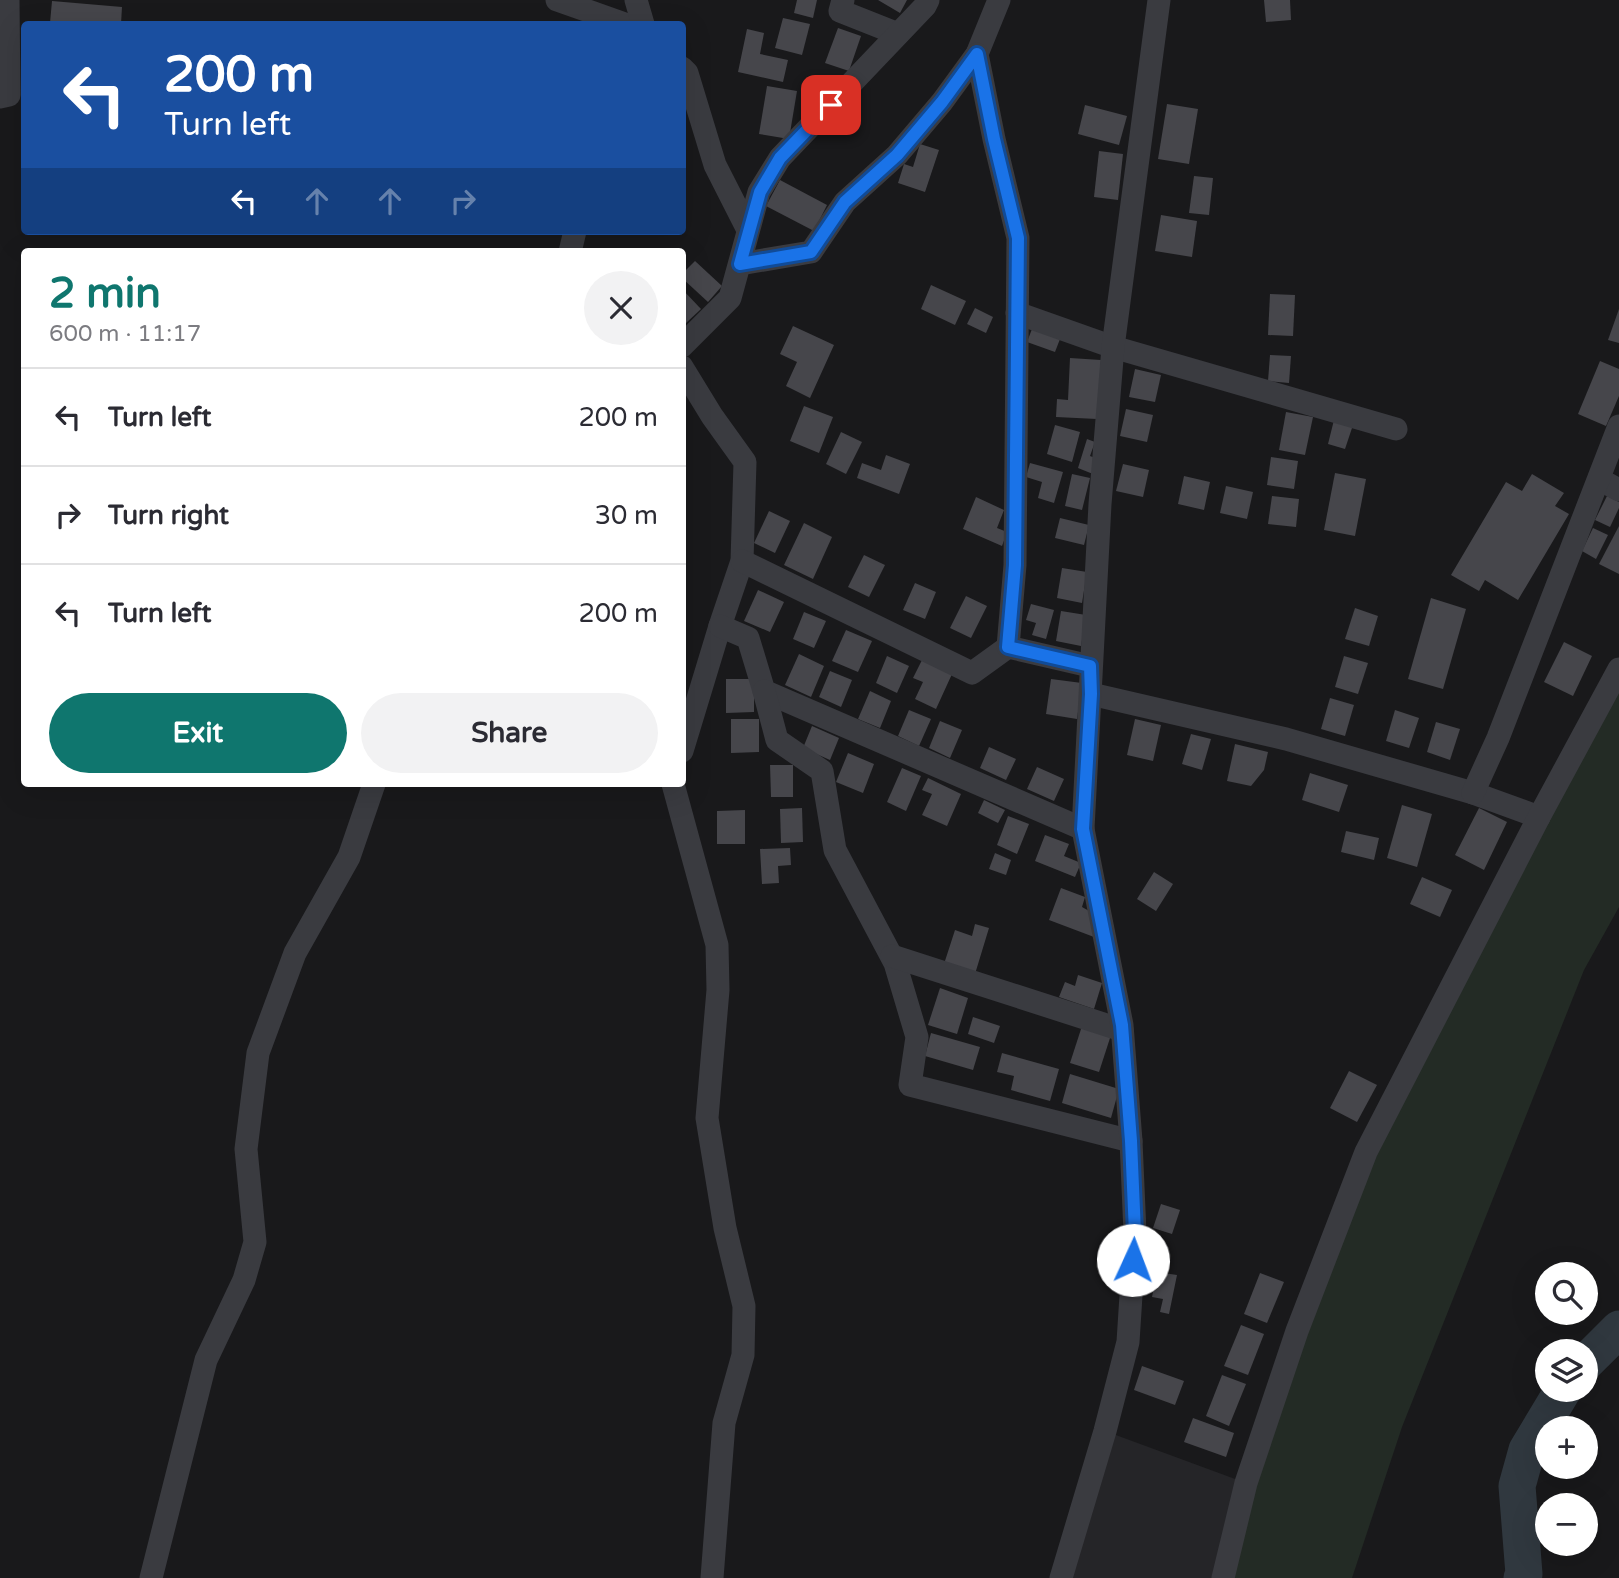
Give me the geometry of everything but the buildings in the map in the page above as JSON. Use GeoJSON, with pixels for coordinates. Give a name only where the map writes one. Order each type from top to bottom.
{"type":"FeatureCollection","features":[{"type":"Feature","properties":{"kind":"street"},"geometry":{"type":"LineString","coordinates":[[0,97],[9,95],[8,0]]}},
{"type":"Feature","properties":{"kind":"street"},"geometry":{"type":"LineString","coordinates":[[557,0],[618,21]]}},
{"type":"Feature","properties":{"kind":"street"},"geometry":{"type":"LineString","coordinates":[[636,0],[642,21]]}},
{"type":"Feature","properties":{"kind":"street"},"geometry":{"type":"LineString","coordinates":[[843,0],[840,11],[898,34]]}},
{"type":"Feature","properties":{"kind":"street"},"geometry":{"type":"LineString","coordinates":[[686,342],[730,298],[760,192],[780,158],[928,0]]}},
{"type":"Feature","properties":{"kind":"street"},"geometry":{"type":"LineString","coordinates":[[740,264],[811,252],[845,202],[897,155],[942,102],[977,54],[999,0]]}},
{"type":"Feature","properties":{"kind":"street"},"geometry":{"type":"LineString","coordinates":[[1061,1578],[1105,1431],[1128,1342],[1135,1233],[1122,1030],[1083,829],[1100,504],[1113,347],[1159,0]]}},
{"type":"Feature","properties":{"kind":"street"},"geometry":{"type":"LineString","coordinates":[[977,54],[1018,238],[1015,565],[1008,647]]}},
{"type":"Feature","properties":{"kind":"street"},"geometry":{"type":"LineString","coordinates":[[686,72],[715,165],[748,230]]}},
{"type":"Feature","properties":{"kind":"street"},"geometry":{"type":"LineString","coordinates":[[1017,313],[1113,347],[1396,429]]}},
{"type":"Feature","properties":{"kind":"street"},"geometry":{"type":"LineString","coordinates":[[686,374],[745,462],[742,561],[686,738]]}},
{"type":"Feature","properties":{"kind":"street"},"geometry":{"type":"LineString","coordinates":[[1473,793],[1609,484],[1619,426]]}},
{"type":"Feature","properties":{"kind":"street"},"geometry":{"type":"LineString","coordinates":[[742,561],[972,673],[1008,647],[1090,666]]}},
{"type":"Feature","properties":{"kind":"street"},"geometry":{"type":"LineString","coordinates":[[720,626],[748,638],[777,740],[822,771],[835,850],[892,956],[917,1037],[910,1084],[1131,1141]]}},
{"type":"Feature","properties":{"kind":"street"},"geometry":{"type":"LineString","coordinates":[[1223,1578],[1246,1483],[1297,1332],[1366,1152],[1539,817],[1619,669]]}},
{"type":"Feature","properties":{"kind":"street"},"geometry":{"type":"LineString","coordinates":[[764,691],[1083,829]]}},
{"type":"Feature","properties":{"kind":"street"},"geometry":{"type":"LineString","coordinates":[[1091,694],[1286,739],[1473,793],[1539,817]]}},
{"type":"Feature","properties":{"kind":"street"},"geometry":{"type":"LineString","coordinates":[[151,1578],[206,1360],[244,1280],[255,1241],[246,1149],[258,1053],[295,953],[349,857],[373,787]]}},
{"type":"Feature","properties":{"kind":"street"},"geometry":{"type":"LineString","coordinates":[[674,787],[717,945],[718,990],[707,1118],[725,1228],[744,1306],[743,1355],[724,1423],[712,1578]]}},
{"type":"Feature","properties":{"kind":"street"},"geometry":{"type":"LineString","coordinates":[[892,956],[1122,1030]]}},
{"type":"Feature","properties":{"kind":"shaded area"},"geometry":{"type":"Polygon","coordinates":[[[1619,679],[1619,907],[1584,970],[1402,1427],[1352,1578],[1223,1578],[1366,1152],[1619,679]]]}},
{"type":"Feature","properties":{"kind":"shaded area"},"geometry":{"type":"Polygon","coordinates":[[[1105,1431],[1246,1483],[1223,1578],[1061,1578],[1105,1431]]]}},
{"type":"Feature","properties":{"kind":"waterway"},"geometry":{"type":"LineString","coordinates":[[1598,1350],[1619,1329]]}},
{"type":"Feature","properties":{"kind":"waterway"},"geometry":{"type":"LineString","coordinates":[[1522,1578],[1524,1574],[1517,1486],[1527,1450],[1556,1402]]}},
{"type":"Feature","properties":{"kind":"route"},"geometry":{"type":"LineString","coordinates":[[831,105],[780,158],[760,192],[740,264],[811,252],[845,202],[897,155],[942,102],[977,54],[1018,238],[1015,565],[1008,647],[1090,666],[1091,694],[1083,829],[1122,1025],[1131,1141],[1135,1233],[1133,1260]]}}]}
